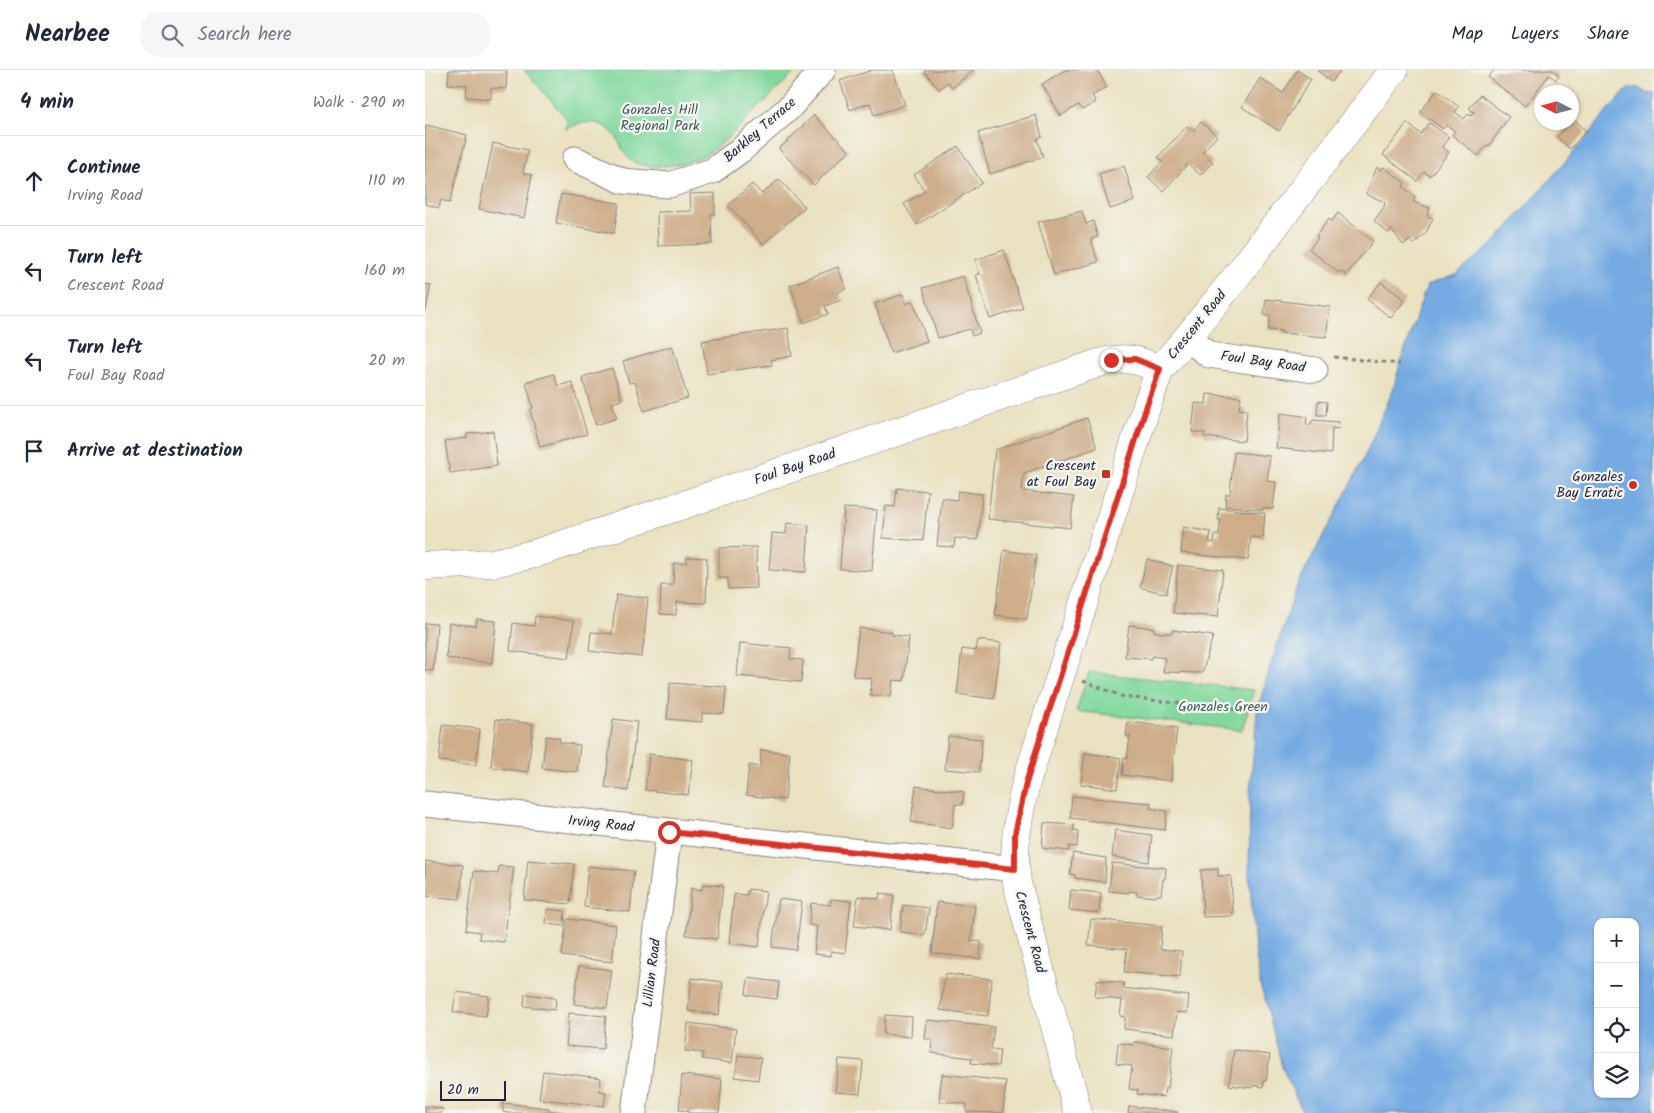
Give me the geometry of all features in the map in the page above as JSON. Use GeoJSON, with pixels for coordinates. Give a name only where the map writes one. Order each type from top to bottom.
{"type":"FeatureCollection","features":[{"type":"Feature","properties":{"kind":"main road","name":"Crescent Road"},"geometry":{"type":"LineString","coordinates":[[1078,1113],[1019,892],[1015,869],[1015,834],[1026,783],[1160,369],[1187,338],[1394,70]]}},
{"type":"Feature","properties":{"kind":"main road","name":"Foul Bay Road"},"geometry":{"type":"LineString","coordinates":[[425,566],[493,563],[534,554],[1099,363],[1111,360],[1135,359],[1160,369]]}},
{"type":"Feature","properties":{"kind":"street","name":"Barkley Terrace"},"geometry":{"type":"LineString","coordinates":[[575,159],[623,181],[669,185],[712,171],[741,150],[789,108],[823,70]]}},
{"type":"Feature","properties":{"kind":"street","name":"Foul Bay Road"},"geometry":{"type":"LineString","coordinates":[[1187,338],[1209,355],[1315,370]]}},
{"type":"Feature","properties":{"kind":"street","name":"Irving Road"},"geometry":{"type":"LineString","coordinates":[[425,804],[1015,869]]}},
{"type":"Feature","properties":{"kind":"street","name":"Lillian Road"},"geometry":{"type":"LineString","coordinates":[[634,1113],[669,832]]}},
{"type":"Feature","properties":{"kind":"path"},"geometry":{"type":"LineString","coordinates":[[1343,358],[1400,364]]}},
{"type":"Feature","properties":{"kind":"path"},"geometry":{"type":"LineString","coordinates":[[1062,672],[1124,697],[1257,712]]}},
{"type":"Feature","properties":{"kind":"green space","name":"Gonzales Hill Regional Park"},"geometry":{"type":"Polygon","coordinates":[[[524,70],[797,70],[715,149],[685,163],[646,166],[630,160],[608,128],[595,123],[587,123],[573,126],[566,130],[567,119],[524,70]]]}},
{"type":"Feature","properties":{"kind":"green space","name":"Gonzales Green"},"geometry":{"type":"Polygon","coordinates":[[[1089,672],[1254,690],[1242,730],[1076,711],[1089,672]]]}},
{"type":"Feature","properties":{"kind":"water"},"geometry":{"type":"Polygon","coordinates":[[[1629,88],[1639,88],[1646,93],[1652,94],[1654,92],[1654,1113],[1303,1113],[1282,1067],[1261,988],[1255,949],[1249,872],[1250,791],[1257,712],[1270,666],[1297,586],[1364,458],[1393,390],[1427,285],[1456,275],[1493,244],[1588,136],[1608,110],[1629,88]]]}},
{"type":"Feature","properties":{"kind":"building"},"geometry":{"type":"Polygon","coordinates":[[[449,70],[507,70],[506,89],[491,88],[491,99],[466,97],[467,85],[448,84],[449,70]]]}},
{"type":"Feature","properties":{"kind":"building"},"geometry":{"type":"Polygon","coordinates":[[[872,70],[893,70],[905,105],[874,115],[870,103],[850,110],[840,81],[872,70]]]}},
{"type":"Feature","properties":{"kind":"building"},"geometry":{"type":"Polygon","coordinates":[[[925,70],[974,70],[952,88],[948,82],[939,89],[925,70]]]}},
{"type":"Feature","properties":{"kind":"building"},"geometry":{"type":"Polygon","coordinates":[[[1065,70],[1097,70],[1107,87],[1092,96],[1096,102],[1082,110],[1078,105],[1061,116],[1042,84],[1065,70]]]}},
{"type":"Feature","properties":{"kind":"building"},"geometry":{"type":"Polygon","coordinates":[[[1297,70],[1311,79],[1279,131],[1242,107],[1260,78],[1283,93],[1297,70]]]}},
{"type":"Feature","properties":{"kind":"building"},"geometry":{"type":"Polygon","coordinates":[[[1317,70],[1341,70],[1331,82],[1317,70]]]}},
{"type":"Feature","properties":{"kind":"building"},"geometry":{"type":"Polygon","coordinates":[[[1494,70],[1552,70],[1559,76],[1556,80],[1549,75],[1541,85],[1534,85],[1534,94],[1525,106],[1488,77],[1494,70]]]}},
{"type":"Feature","properties":{"kind":"building"},"geometry":{"type":"Polygon","coordinates":[[[1437,90],[1459,107],[1455,112],[1464,119],[1468,114],[1471,116],[1474,112],[1469,108],[1480,95],[1509,117],[1489,146],[1487,145],[1478,156],[1452,135],[1455,131],[1446,125],[1443,129],[1420,112],[1437,90]]]}},
{"type":"Feature","properties":{"kind":"building"},"geometry":{"type":"Polygon","coordinates":[[[814,115],[849,151],[814,185],[779,149],[814,115]]]}},
{"type":"Feature","properties":{"kind":"building"},"geometry":{"type":"Polygon","coordinates":[[[1036,115],[1042,137],[1037,139],[1043,157],[990,174],[978,133],[1036,115]]]}},
{"type":"Feature","properties":{"kind":"building"},"geometry":{"type":"Polygon","coordinates":[[[1201,122],[1217,136],[1202,152],[1213,162],[1200,175],[1188,164],[1163,191],[1148,177],[1162,162],[1158,157],[1187,126],[1193,131],[1201,122]]]}},
{"type":"Feature","properties":{"kind":"building"},"geometry":{"type":"Polygon","coordinates":[[[1407,123],[1421,134],[1429,123],[1449,137],[1442,147],[1449,152],[1430,176],[1424,172],[1417,181],[1383,155],[1407,123]]]}},
{"type":"Feature","properties":{"kind":"building"},"geometry":{"type":"Polygon","coordinates":[[[1579,124],[1586,131],[1570,149],[1557,137],[1564,130],[1579,130],[1579,124]]]}},
{"type":"Feature","properties":{"kind":"building"},"geometry":{"type":"Polygon","coordinates":[[[426,125],[467,135],[450,203],[441,200],[439,208],[425,204],[426,125]]]}},
{"type":"Feature","properties":{"kind":"building"},"geometry":{"type":"Polygon","coordinates":[[[493,143],[528,150],[523,173],[532,175],[524,218],[479,209],[493,143]]]}},
{"type":"Feature","properties":{"kind":"building"},"geometry":{"type":"Polygon","coordinates":[[[958,146],[982,183],[917,225],[904,204],[925,191],[914,175],[958,146]]]}},
{"type":"Feature","properties":{"kind":"building"},"geometry":{"type":"Polygon","coordinates":[[[1124,166],[1135,201],[1110,209],[1099,174],[1124,166]]]}},
{"type":"Feature","properties":{"kind":"building"},"geometry":{"type":"Polygon","coordinates":[[[1377,167],[1381,170],[1384,167],[1405,183],[1403,187],[1415,197],[1413,202],[1430,208],[1427,216],[1433,218],[1426,233],[1414,244],[1410,240],[1403,245],[1392,230],[1388,233],[1374,221],[1384,207],[1385,202],[1366,194],[1377,167]]]}},
{"type":"Feature","properties":{"kind":"building"},"geometry":{"type":"Polygon","coordinates":[[[779,179],[805,207],[763,244],[728,205],[752,184],[762,194],[779,179]]]}},
{"type":"Feature","properties":{"kind":"building"},"geometry":{"type":"Polygon","coordinates":[[[715,193],[715,214],[711,214],[712,244],[658,246],[657,212],[691,211],[690,194],[715,193]]]}},
{"type":"Feature","properties":{"kind":"building"},"geometry":{"type":"Polygon","coordinates":[[[561,194],[619,203],[614,233],[556,223],[561,194]]]}},
{"type":"Feature","properties":{"kind":"building"},"geometry":{"type":"Polygon","coordinates":[[[1082,211],[1086,224],[1093,221],[1098,237],[1091,239],[1098,262],[1054,275],[1038,222],[1082,211]]]}},
{"type":"Feature","properties":{"kind":"building"},"geometry":{"type":"Polygon","coordinates":[[[1338,213],[1373,241],[1346,275],[1341,271],[1339,273],[1309,249],[1329,219],[1332,221],[1338,213]]]}},
{"type":"Feature","properties":{"kind":"building"},"geometry":{"type":"Polygon","coordinates":[[[1004,250],[1023,308],[990,319],[976,275],[980,274],[975,260],[1004,250]]]}},
{"type":"Feature","properties":{"kind":"building"},"geometry":{"type":"Polygon","coordinates":[[[838,267],[846,289],[838,292],[841,300],[825,306],[828,314],[804,323],[790,285],[838,267]]]}},
{"type":"Feature","properties":{"kind":"building"},"geometry":{"type":"Polygon","coordinates":[[[963,276],[980,333],[972,336],[970,329],[938,338],[923,288],[963,276]]]}},
{"type":"Feature","properties":{"kind":"building"},"geometry":{"type":"Polygon","coordinates":[[[1381,282],[1405,300],[1391,318],[1367,299],[1381,282]]]}},
{"type":"Feature","properties":{"kind":"building"},"geometry":{"type":"Polygon","coordinates":[[[425,284],[431,285],[426,310],[425,310],[425,284]]]}},
{"type":"Feature","properties":{"kind":"building"},"geometry":{"type":"Polygon","coordinates":[[[903,294],[906,304],[913,301],[927,341],[891,353],[875,304],[903,294]]]}},
{"type":"Feature","properties":{"kind":"building"},"geometry":{"type":"Polygon","coordinates":[[[1266,299],[1330,307],[1326,337],[1268,330],[1270,316],[1264,315],[1266,299]]]}},
{"type":"Feature","properties":{"kind":"building"},"geometry":{"type":"Polygon","coordinates":[[[788,328],[792,356],[771,360],[772,365],[707,374],[702,341],[788,328]]]}},
{"type":"Feature","properties":{"kind":"building"},"geometry":{"type":"Polygon","coordinates":[[[672,346],[688,398],[644,411],[635,382],[629,383],[623,361],[672,346]]]}},
{"type":"Feature","properties":{"kind":"building"},"geometry":{"type":"Polygon","coordinates":[[[612,368],[622,400],[612,403],[617,418],[596,425],[582,377],[612,368]]]}},
{"type":"Feature","properties":{"kind":"building"},"geometry":{"type":"Polygon","coordinates":[[[554,374],[558,386],[572,382],[587,434],[540,447],[530,410],[533,408],[526,382],[554,374]]]}},
{"type":"Feature","properties":{"kind":"building"},"geometry":{"type":"Polygon","coordinates":[[[1207,394],[1241,397],[1239,409],[1247,410],[1244,441],[1204,437],[1205,433],[1192,432],[1195,403],[1206,404],[1207,394]]]}},
{"type":"Feature","properties":{"kind":"building"},"geometry":{"type":"Polygon","coordinates":[[[1318,401],[1327,402],[1326,415],[1317,415],[1318,401]]]}},
{"type":"Feature","properties":{"kind":"building"},"geometry":{"type":"Polygon","coordinates":[[[1280,413],[1307,417],[1306,425],[1310,425],[1313,420],[1339,422],[1338,429],[1332,428],[1331,454],[1276,448],[1280,413]]]}},
{"type":"Feature","properties":{"kind":"building"},"geometry":{"type":"Polygon","coordinates":[[[1087,418],[1097,448],[1024,473],[1022,491],[1074,497],[1070,528],[988,519],[995,450],[1087,418]]]}},
{"type":"Feature","properties":{"kind":"building"},"geometry":{"type":"Polygon","coordinates":[[[493,431],[497,466],[450,473],[445,441],[467,438],[467,434],[493,431]]]}},
{"type":"Feature","properties":{"kind":"building"},"geometry":{"type":"Polygon","coordinates":[[[1234,452],[1270,456],[1267,481],[1276,482],[1273,509],[1263,508],[1263,510],[1225,506],[1226,494],[1230,494],[1234,452]]]}},
{"type":"Feature","properties":{"kind":"building"},"geometry":{"type":"Polygon","coordinates":[[[897,488],[928,491],[923,541],[883,538],[886,506],[895,507],[897,488]]]}},
{"type":"Feature","properties":{"kind":"building"},"geometry":{"type":"Polygon","coordinates":[[[958,491],[982,494],[978,540],[955,538],[954,547],[937,546],[942,498],[957,500],[958,491]]]}},
{"type":"Feature","properties":{"kind":"building"},"geometry":{"type":"Polygon","coordinates":[[[844,508],[877,510],[872,571],[840,569],[844,508]]]}},
{"type":"Feature","properties":{"kind":"building"},"geometry":{"type":"Polygon","coordinates":[[[1219,508],[1265,513],[1263,538],[1251,537],[1248,560],[1181,553],[1183,527],[1211,532],[1209,542],[1214,543],[1215,535],[1219,535],[1221,520],[1218,520],[1219,508]]]}},
{"type":"Feature","properties":{"kind":"building"},"geometry":{"type":"Polygon","coordinates":[[[787,523],[809,525],[806,572],[769,570],[772,533],[786,534],[787,523]]]}},
{"type":"Feature","properties":{"kind":"building"},"geometry":{"type":"Polygon","coordinates":[[[756,547],[757,588],[728,589],[728,578],[719,578],[719,548],[756,547]]]}},
{"type":"Feature","properties":{"kind":"building"},"geometry":{"type":"Polygon","coordinates":[[[1004,550],[1036,555],[1027,619],[995,615],[1004,550]]]}},
{"type":"Feature","properties":{"kind":"building"},"geometry":{"type":"Polygon","coordinates":[[[687,557],[707,558],[706,603],[677,602],[676,615],[660,614],[661,585],[673,585],[674,563],[687,563],[687,557]]]}},
{"type":"Feature","properties":{"kind":"building"},"geometry":{"type":"Polygon","coordinates":[[[1147,559],[1173,566],[1166,594],[1140,587],[1147,559]]]}},
{"type":"Feature","properties":{"kind":"building"},"geometry":{"type":"Polygon","coordinates":[[[1178,565],[1223,570],[1218,617],[1173,613],[1178,565]]]}},
{"type":"Feature","properties":{"kind":"building"},"geometry":{"type":"Polygon","coordinates":[[[616,595],[648,598],[642,657],[589,651],[591,632],[612,634],[616,595]]]}},
{"type":"Feature","properties":{"kind":"building"},"geometry":{"type":"Polygon","coordinates":[[[535,616],[574,621],[569,658],[510,651],[513,623],[534,626],[535,616]]]}},
{"type":"Feature","properties":{"kind":"building"},"geometry":{"type":"Polygon","coordinates":[[[477,619],[496,621],[492,663],[446,658],[449,623],[476,626],[477,619]]]}},
{"type":"Feature","properties":{"kind":"building"},"geometry":{"type":"Polygon","coordinates":[[[425,623],[437,624],[433,671],[425,670],[425,623]]]}},
{"type":"Feature","properties":{"kind":"building"},"geometry":{"type":"Polygon","coordinates":[[[1129,625],[1154,628],[1154,631],[1162,633],[1172,633],[1173,630],[1213,636],[1202,673],[1163,672],[1165,658],[1152,656],[1151,659],[1125,657],[1129,625]]]}},
{"type":"Feature","properties":{"kind":"building"},"geometry":{"type":"Polygon","coordinates":[[[859,628],[892,632],[892,635],[909,637],[904,681],[893,680],[891,697],[870,695],[872,679],[853,676],[859,628]]]}},
{"type":"Feature","properties":{"kind":"building"},"geometry":{"type":"Polygon","coordinates":[[[978,640],[1001,643],[994,699],[957,694],[962,649],[976,651],[978,640]]]}},
{"type":"Feature","properties":{"kind":"building"},"geometry":{"type":"Polygon","coordinates":[[[740,643],[791,648],[790,659],[803,660],[801,682],[737,676],[740,643]]]}},
{"type":"Feature","properties":{"kind":"building"},"geometry":{"type":"Polygon","coordinates":[[[670,683],[726,687],[724,714],[702,713],[702,722],[667,719],[670,683]]]}},
{"type":"Feature","properties":{"kind":"building"},"geometry":{"type":"Polygon","coordinates":[[[496,719],[533,724],[528,772],[491,767],[496,719]]]}},
{"type":"Feature","properties":{"kind":"building"},"geometry":{"type":"Polygon","coordinates":[[[613,719],[637,722],[628,791],[605,787],[613,719]]]}},
{"type":"Feature","properties":{"kind":"building"},"geometry":{"type":"Polygon","coordinates":[[[1128,722],[1177,728],[1171,781],[1122,775],[1124,758],[1127,759],[1130,736],[1126,736],[1128,722]]]}},
{"type":"Feature","properties":{"kind":"building"},"geometry":{"type":"Polygon","coordinates":[[[443,725],[480,729],[476,765],[439,761],[443,725]]]}},
{"type":"Feature","properties":{"kind":"building"},"geometry":{"type":"Polygon","coordinates":[[[546,736],[560,738],[559,742],[580,745],[577,772],[542,768],[546,736]]]}},
{"type":"Feature","properties":{"kind":"building"},"geometry":{"type":"Polygon","coordinates":[[[948,736],[982,739],[979,772],[945,769],[948,736]]]}},
{"type":"Feature","properties":{"kind":"building"},"geometry":{"type":"Polygon","coordinates":[[[761,750],[790,753],[785,800],[746,795],[749,765],[760,767],[761,750]]]}},
{"type":"Feature","properties":{"kind":"building"},"geometry":{"type":"Polygon","coordinates":[[[1085,753],[1121,758],[1117,789],[1081,784],[1085,753]]]}},
{"type":"Feature","properties":{"kind":"building"},"geometry":{"type":"Polygon","coordinates":[[[649,754],[693,760],[688,795],[645,790],[649,754]]]}},
{"type":"Feature","properties":{"kind":"building"},"geometry":{"type":"Polygon","coordinates":[[[916,786],[964,792],[962,805],[955,804],[952,828],[911,822],[916,786]]]}},
{"type":"Feature","properties":{"kind":"building"},"geometry":{"type":"Polygon","coordinates":[[[1072,796],[1151,803],[1150,808],[1167,811],[1165,830],[1070,818],[1072,796]]]}},
{"type":"Feature","properties":{"kind":"building"},"geometry":{"type":"Polygon","coordinates":[[[1044,823],[1074,825],[1073,830],[1078,831],[1077,847],[1069,846],[1069,851],[1042,848],[1044,823]]]}},
{"type":"Feature","properties":{"kind":"building"},"geometry":{"type":"Polygon","coordinates":[[[1115,830],[1152,835],[1149,862],[1112,857],[1115,830]]]}},
{"type":"Feature","properties":{"kind":"building"},"geometry":{"type":"Polygon","coordinates":[[[1073,853],[1106,858],[1105,882],[1075,878],[1075,875],[1070,874],[1073,853]]]}},
{"type":"Feature","properties":{"kind":"building"},"geometry":{"type":"Polygon","coordinates":[[[528,860],[574,864],[570,904],[524,900],[528,860]]]}},
{"type":"Feature","properties":{"kind":"building"},"geometry":{"type":"Polygon","coordinates":[[[425,861],[463,865],[460,899],[425,896],[425,861]]]}},
{"type":"Feature","properties":{"kind":"building"},"geometry":{"type":"Polygon","coordinates":[[[1112,863],[1166,868],[1161,895],[1156,897],[1136,895],[1137,892],[1109,891],[1112,863]]]}},
{"type":"Feature","properties":{"kind":"building"},"geometry":{"type":"Polygon","coordinates":[[[499,866],[514,867],[504,942],[479,939],[480,932],[466,930],[474,871],[498,874],[499,866]]]}},
{"type":"Feature","properties":{"kind":"building"},"geometry":{"type":"Polygon","coordinates":[[[588,866],[634,871],[630,912],[584,907],[588,866]]]}},
{"type":"Feature","properties":{"kind":"building"},"geometry":{"type":"Polygon","coordinates":[[[1218,869],[1218,876],[1231,876],[1233,916],[1203,917],[1201,870],[1218,869]]]}},
{"type":"Feature","properties":{"kind":"building"},"geometry":{"type":"Polygon","coordinates":[[[702,884],[723,886],[717,939],[686,935],[691,888],[702,890],[702,884]]]}},
{"type":"Feature","properties":{"kind":"building"},"geometry":{"type":"Polygon","coordinates":[[[748,889],[766,891],[759,947],[729,943],[734,894],[747,895],[748,889]]]}},
{"type":"Feature","properties":{"kind":"building"},"geometry":{"type":"Polygon","coordinates":[[[1071,890],[1101,893],[1099,913],[1069,910],[1071,890]]]}},
{"type":"Feature","properties":{"kind":"building"},"geometry":{"type":"Polygon","coordinates":[[[880,893],[894,895],[890,930],[854,926],[858,896],[879,899],[880,893]]]}},
{"type":"Feature","properties":{"kind":"building"},"geometry":{"type":"Polygon","coordinates":[[[779,899],[802,902],[796,950],[772,947],[779,899]]]}},
{"type":"Feature","properties":{"kind":"building"},"geometry":{"type":"Polygon","coordinates":[[[831,899],[851,901],[845,953],[831,951],[831,956],[814,954],[817,926],[809,925],[811,903],[830,905],[831,899]]]}},
{"type":"Feature","properties":{"kind":"building"},"geometry":{"type":"Polygon","coordinates":[[[937,902],[975,906],[971,941],[981,942],[980,959],[932,953],[937,902]]]}},
{"type":"Feature","properties":{"kind":"building"},"geometry":{"type":"Polygon","coordinates":[[[903,905],[929,908],[925,935],[900,932],[903,905]]]}},
{"type":"Feature","properties":{"kind":"building"},"geometry":{"type":"Polygon","coordinates":[[[547,909],[565,911],[564,926],[546,924],[547,909]]]}},
{"type":"Feature","properties":{"kind":"building"},"geometry":{"type":"Polygon","coordinates":[[[567,919],[616,925],[612,962],[562,956],[567,919]]]}},
{"type":"Feature","properties":{"kind":"building"},"geometry":{"type":"Polygon","coordinates":[[[1091,919],[1162,926],[1160,949],[1182,951],[1180,977],[1124,972],[1127,949],[1088,945],[1091,919]]]}},
{"type":"Feature","properties":{"kind":"building"},"geometry":{"type":"Polygon","coordinates":[[[579,966],[612,970],[607,1008],[574,1004],[579,966]]]}},
{"type":"Feature","properties":{"kind":"building"},"geometry":{"type":"Polygon","coordinates":[[[945,974],[992,979],[988,1016],[940,1010],[945,974]]]}},
{"type":"Feature","properties":{"kind":"building"},"geometry":{"type":"Polygon","coordinates":[[[692,978],[723,982],[719,1015],[688,1011],[692,978]]]}},
{"type":"Feature","properties":{"kind":"building"},"geometry":{"type":"Polygon","coordinates":[[[748,978],[779,982],[777,999],[746,995],[748,978]]]}},
{"type":"Feature","properties":{"kind":"building"},"geometry":{"type":"Polygon","coordinates":[[[1097,980],[1124,983],[1123,988],[1189,996],[1187,1013],[1177,1012],[1174,1035],[1124,1029],[1125,1017],[1120,1016],[1122,1000],[1095,997],[1097,980]]]}},
{"type":"Feature","properties":{"kind":"building"},"geometry":{"type":"Polygon","coordinates":[[[456,992],[489,996],[486,1016],[453,1012],[456,992]]]}},
{"type":"Feature","properties":{"kind":"building"},"geometry":{"type":"Polygon","coordinates":[[[525,994],[556,998],[555,1010],[524,1006],[525,994]]]}},
{"type":"Feature","properties":{"kind":"building"},"geometry":{"type":"Polygon","coordinates":[[[569,1013],[606,1016],[603,1049],[566,1046],[569,1013]]]}},
{"type":"Feature","properties":{"kind":"building"},"geometry":{"type":"Polygon","coordinates":[[[885,1015],[912,1017],[911,1037],[883,1034],[885,1015]]]}},
{"type":"Feature","properties":{"kind":"building"},"geometry":{"type":"Polygon","coordinates":[[[927,1020],[994,1027],[991,1049],[1000,1050],[998,1066],[971,1063],[972,1058],[931,1053],[932,1039],[925,1039],[927,1020]]]}},
{"type":"Feature","properties":{"kind":"building"},"geometry":{"type":"Polygon","coordinates":[[[688,1023],[736,1029],[732,1063],[702,1059],[703,1053],[685,1051],[688,1023]]]}},
{"type":"Feature","properties":{"kind":"building"},"geometry":{"type":"Polygon","coordinates":[[[1134,1042],[1173,1047],[1168,1089],[1165,1088],[1164,1097],[1137,1094],[1138,1090],[1129,1089],[1132,1066],[1116,1064],[1118,1043],[1134,1045],[1134,1042]]]}},
{"type":"Feature","properties":{"kind":"building"},"geometry":{"type":"Polygon","coordinates":[[[1234,1050],[1270,1055],[1266,1081],[1264,1081],[1263,1087],[1253,1085],[1253,1088],[1229,1085],[1234,1050]]]}},
{"type":"Feature","properties":{"kind":"building"},"geometry":{"type":"Polygon","coordinates":[[[738,1055],[761,1058],[758,1080],[735,1077],[738,1055]]]}},
{"type":"Feature","properties":{"kind":"building"},"geometry":{"type":"Polygon","coordinates":[[[839,1059],[863,1061],[860,1094],[835,1092],[839,1059]]]}},
{"type":"Feature","properties":{"kind":"building"},"geometry":{"type":"Polygon","coordinates":[[[543,1071],[601,1078],[599,1091],[606,1092],[604,1106],[539,1099],[543,1071]]]}},
{"type":"Feature","properties":{"kind":"building"},"geometry":{"type":"Polygon","coordinates":[[[942,1074],[1006,1081],[1003,1113],[966,1112],[967,1104],[939,1101],[942,1074]]]}},
{"type":"Feature","properties":{"kind":"building"},"geometry":{"type":"Polygon","coordinates":[[[682,1075],[722,1079],[719,1113],[688,1113],[688,1111],[679,1110],[682,1075]]]}},
{"type":"Feature","properties":{"kind":"building"},"geometry":{"type":"Polygon","coordinates":[[[503,1103],[549,1108],[549,1110],[564,1113],[508,1113],[503,1112],[503,1103]]]}},
{"type":"Feature","properties":{"kind":"building"},"geometry":{"type":"Polygon","coordinates":[[[425,1106],[443,1109],[442,1113],[425,1113],[425,1106]]]}},
{"type":"Feature","properties":{"kind":"building"},"geometry":{"type":"Polygon","coordinates":[[[1129,1106],[1178,1112],[1178,1113],[1128,1113],[1129,1106]]]}},
{"type":"Feature","properties":{"kind":"place","name":"Crescent at Foul Bay"},"geometry":{"type":"Point","coordinates":[1106,474]}},
{"type":"Feature","properties":{"kind":"place","name":"Gonzales Bay Erratic"},"geometry":{"type":"Point","coordinates":[1633,485]}},
{"type":"Feature","properties":{"kind":"route"},"geometry":{"type":"LineString","coordinates":[[669,832],[1015,869],[1015,834],[1026,783],[1160,369],[1135,359],[1111,360]]}}]}
